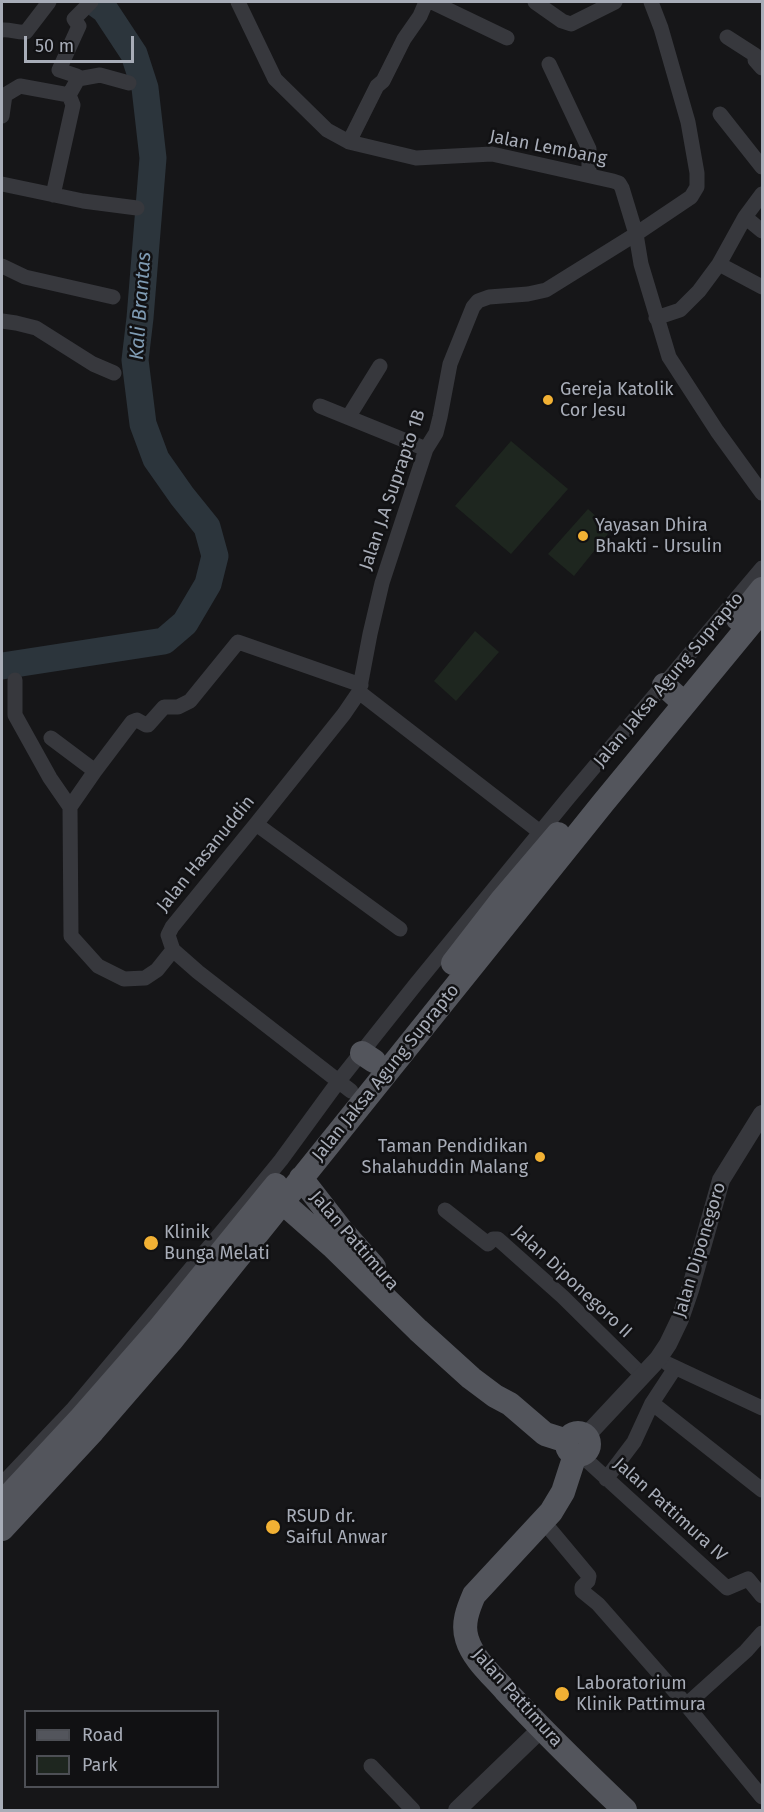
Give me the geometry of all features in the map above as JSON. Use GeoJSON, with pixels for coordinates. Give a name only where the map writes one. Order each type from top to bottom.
{"type":"FeatureCollection","features":[{"type":"Feature","properties":{"kind":"main road","name":"Jalan Jaksa Agung Suprapto"},"geometry":{"type":"LineString","coordinates":[[2,1529],[93,1431],[171,1341],[301,1178],[546,849],[670,690],[762,589]]}},
{"type":"Feature","properties":{"kind":"main road","name":"Jalan Jaksa Agung Suprapto"},"geometry":{"type":"LineString","coordinates":[[2,1503],[26,1468],[81,1418],[158,1330],[368,1057],[546,849],[690,696],[762,610]]}},
{"type":"Feature","properties":{"kind":"main road","name":"Jalan Pattimura"},"geometry":{"type":"LineString","coordinates":[[301,1178],[343,1233],[387,1282],[502,1388],[510,1404]]}},
{"type":"Feature","properties":{"kind":"main road","name":"Jalan Pattimura"},"geometry":{"type":"LineString","coordinates":[[282,1202],[332,1246],[462,1370],[495,1396],[510,1404],[545,1434],[577,1447],[563,1492],[551,1512],[474,1595],[467,1611],[466,1638],[476,1658],[541,1729],[625,1810]]}},
{"type":"Feature","properties":{"kind":"street"},"geometry":{"type":"LineString","coordinates":[[2,30],[26,32],[49,2]]}},
{"type":"Feature","properties":{"kind":"street"},"geometry":{"type":"LineString","coordinates":[[349,142],[377,86],[383,81],[426,2]]}},
{"type":"Feature","properties":{"kind":"street"},"geometry":{"type":"LineString","coordinates":[[432,2],[507,38]]}},
{"type":"Feature","properties":{"kind":"street"},"geometry":{"type":"LineString","coordinates":[[535,2],[562,21],[571,24],[615,2]]}},
{"type":"Feature","properties":{"kind":"street"},"geometry":{"type":"LineString","coordinates":[[651,2],[661,28],[688,122],[697,173],[697,188],[691,197],[636,234],[641,264],[669,357],[762,493]]}},
{"type":"Feature","properties":{"kind":"street","name":"Jalan Lembang"},"geometry":{"type":"LineString","coordinates":[[242,3],[275,79],[327,130],[349,142],[416,158],[492,154],[619,183],[636,234]]}},
{"type":"Feature","properties":{"kind":"street"},"geometry":{"type":"LineString","coordinates":[[78,79],[76,76],[59,70],[79,26],[74,19],[87,6]]}},
{"type":"Feature","properties":{"kind":"street"},"geometry":{"type":"LineString","coordinates":[[727,37],[760,56]]}},
{"type":"Feature","properties":{"kind":"street"},"geometry":{"type":"LineString","coordinates":[[549,64],[590,149],[590,175]]}},
{"type":"Feature","properties":{"kind":"street"},"geometry":{"type":"LineString","coordinates":[[78,79],[100,75],[129,83]]}},
{"type":"Feature","properties":{"kind":"street"},"geometry":{"type":"LineString","coordinates":[[69,95],[78,79]]}},
{"type":"Feature","properties":{"kind":"street"},"geometry":{"type":"LineString","coordinates":[[2,116],[5,95],[20,86],[69,95]]}},
{"type":"Feature","properties":{"kind":"street"},"geometry":{"type":"LineString","coordinates":[[53,195],[73,105],[69,95]]}},
{"type":"Feature","properties":{"kind":"street"},"geometry":{"type":"LineString","coordinates":[[720,114],[762,167]]}},
{"type":"Feature","properties":{"kind":"street"},"geometry":{"type":"LineString","coordinates":[[2,184],[83,201],[137,208]]}},
{"type":"Feature","properties":{"kind":"street"},"geometry":{"type":"LineString","coordinates":[[656,318],[680,310],[699,291],[719,264],[745,217],[762,194]]}},
{"type":"Feature","properties":{"kind":"street"},"geometry":{"type":"LineString","coordinates":[[745,217],[762,231]]}},
{"type":"Feature","properties":{"kind":"street","name":"Jalan J.A Suprapto 1B"},"geometry":{"type":"LineString","coordinates":[[360,689],[382,583],[426,449],[436,434],[450,364],[469,316],[478,301],[489,297],[546,290],[636,234]]}},
{"type":"Feature","properties":{"kind":"street"},"geometry":{"type":"LineString","coordinates":[[719,264],[762,287]]}},
{"type":"Feature","properties":{"kind":"street"},"geometry":{"type":"LineString","coordinates":[[2,266],[25,277],[113,297]]}},
{"type":"Feature","properties":{"kind":"street"},"geometry":{"type":"LineString","coordinates":[[2,321],[16,322],[36,328],[93,364],[114,373]]}},
{"type":"Feature","properties":{"kind":"street"},"geometry":{"type":"LineString","coordinates":[[349,416],[380,366]]}},
{"type":"Feature","properties":{"kind":"street"},"geometry":{"type":"LineString","coordinates":[[320,406],[426,449]]}},
{"type":"Feature","properties":{"kind":"street","name":"Jalan Jaksa Agung Suprapto"},"geometry":{"type":"LineString","coordinates":[[670,690],[762,568]]}},
{"type":"Feature","properties":{"kind":"street"},"geometry":{"type":"LineString","coordinates":[[70,807],[132,722],[137,720],[148,725],[164,707],[178,707],[190,701],[238,642],[360,689],[546,849]]}},
{"type":"Feature","properties":{"kind":"street"},"geometry":{"type":"LineString","coordinates":[[15,680],[15,715],[50,778],[70,807],[71,936],[98,966],[124,979],[145,978],[157,970],[173,950],[345,1086]]}},
{"type":"Feature","properties":{"kind":"street","name":"Jalan Hasanuddin"},"geometry":{"type":"LineString","coordinates":[[173,950],[168,935],[170,930],[344,714],[360,689]]}},
{"type":"Feature","properties":{"kind":"street"},"geometry":{"type":"LineString","coordinates":[[51,738],[95,771]]}},
{"type":"Feature","properties":{"kind":"street"},"geometry":{"type":"LineString","coordinates":[[256,824],[400,929]]}},
{"type":"Feature","properties":{"kind":"street","name":"Jalan Diponegoro"},"geometry":{"type":"LineString","coordinates":[[577,1447],[658,1359],[668,1344],[683,1309],[721,1180],[760,1124]]}},
{"type":"Feature","properties":{"kind":"street","name":"Jalan Diponegoro II"},"geometry":{"type":"LineString","coordinates":[[445,1210],[488,1244],[493,1239],[498,1239],[563,1297],[642,1375]]}},
{"type":"Feature","properties":{"kind":"street"},"geometry":{"type":"LineString","coordinates":[[658,1359],[762,1408]]}},
{"type":"Feature","properties":{"kind":"street"},"geometry":{"type":"LineString","coordinates":[[606,1479],[634,1442],[652,1403],[675,1368]]}},
{"type":"Feature","properties":{"kind":"street"},"geometry":{"type":"LineString","coordinates":[[652,1403],[762,1490]]}},
{"type":"Feature","properties":{"kind":"street","name":"Jalan Pattimura IV"},"geometry":{"type":"LineString","coordinates":[[577,1447],[606,1479],[727,1588],[748,1579],[762,1596]]}},
{"type":"Feature","properties":{"kind":"street","name":"Jalan Jaksa Agung Suprapto"},"geometry":{"type":"LineString","coordinates":[[2,1484],[26,1468]]}},
{"type":"Feature","properties":{"kind":"street"},"geometry":{"type":"LineString","coordinates":[[543,1521],[589,1576],[582,1591],[598,1604],[762,1797]]}},
{"type":"Feature","properties":{"kind":"street"},"geometry":{"type":"LineString","coordinates":[[686,1705],[746,1651],[762,1633]]}},
{"type":"Feature","properties":{"kind":"street"},"geometry":{"type":"LineString","coordinates":[[457,1810],[541,1729]]}},
{"type":"Feature","properties":{"kind":"street"},"geometry":{"type":"LineString","coordinates":[[371,1766],[413,1810]]}},
{"type":"Feature","properties":{"kind":"green space"},"geometry":{"type":"Polygon","coordinates":[[[511,441],[568,489],[511,554],[455,506],[511,441]]]}},
{"type":"Feature","properties":{"kind":"green space"},"geometry":{"type":"Polygon","coordinates":[[[588,509],[611,530],[574,576],[548,554],[588,509]]]}},
{"type":"Feature","properties":{"kind":"green space"},"geometry":{"type":"Polygon","coordinates":[[[475,631],[499,652],[456,701],[434,681],[475,631]]]}},
{"type":"Feature","properties":{"kind":"waterway","name":"Kali Brantas"},"geometry":{"type":"LineString","coordinates":[[2,666],[164,641],[185,623],[208,584],[215,556],[207,527],[156,459],[143,424],[135,360],[153,158],[145,88],[134,54],[105,10],[94,2]]}},
{"type":"Feature","properties":{"kind":"place","name":"Gereja Katolik Cor Jesu"},"geometry":{"type":"Point","coordinates":[548,400]}},
{"type":"Feature","properties":{"kind":"place","name":"Yayasan Dhira Bhakti - Ursulin"},"geometry":{"type":"Point","coordinates":[583,536]}},
{"type":"Feature","properties":{"kind":"place","name":"Taman Pendidikan Shalahuddin Malang"},"geometry":{"type":"Point","coordinates":[540,1157]}},
{"type":"Feature","properties":{"kind":"place","name":"Klinik Bunga Melati"},"geometry":{"type":"Point","coordinates":[151,1243]}},
{"type":"Feature","properties":{"kind":"place","name":"RSUD dr. Saiful Anwar"},"geometry":{"type":"Point","coordinates":[273,1527]}},
{"type":"Feature","properties":{"kind":"place","name":"Laboratorium Klinik Pattimura"},"geometry":{"type":"Point","coordinates":[562,1694]}}]}
